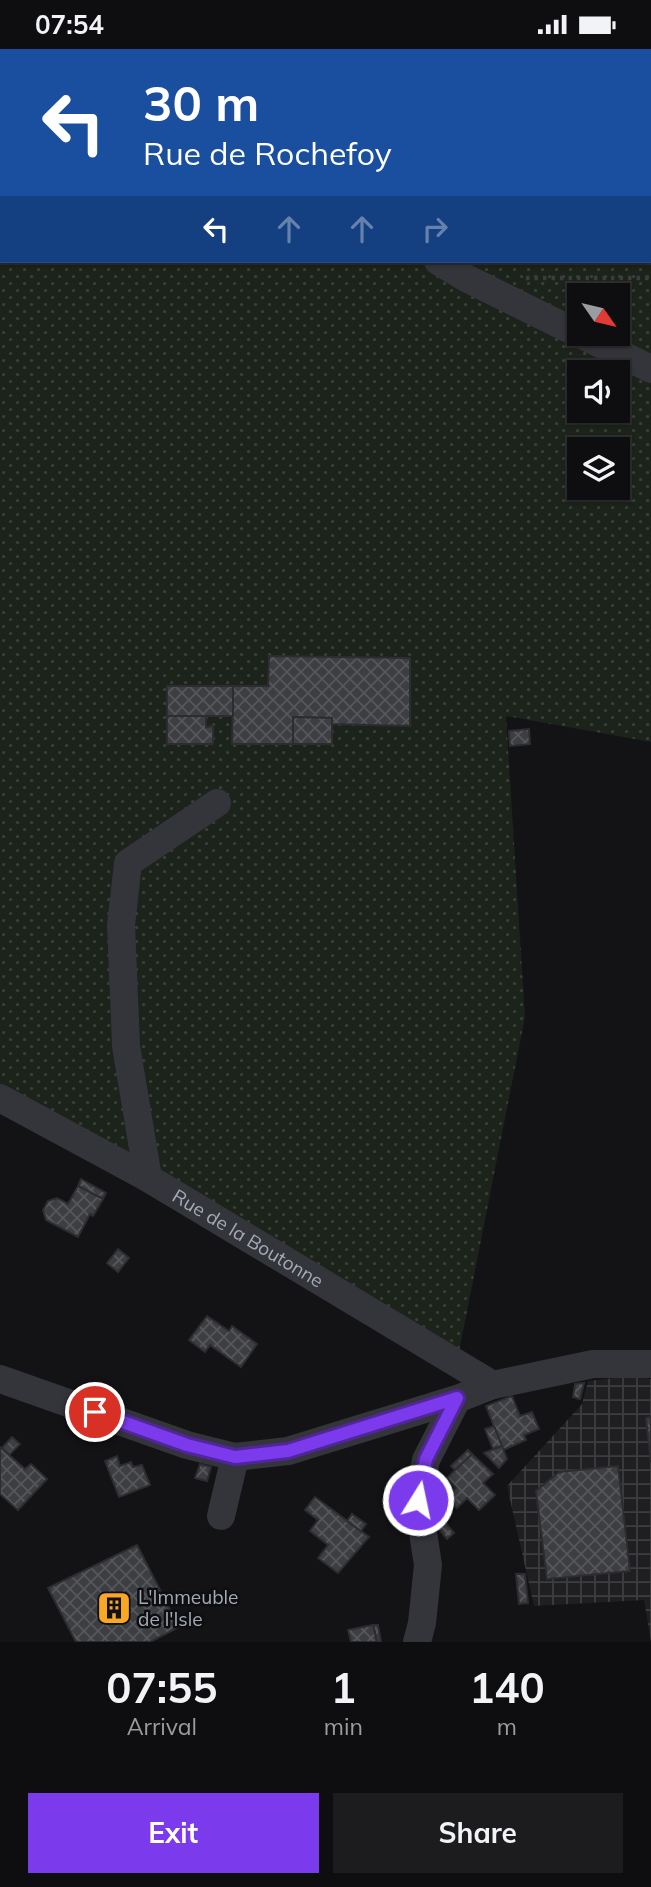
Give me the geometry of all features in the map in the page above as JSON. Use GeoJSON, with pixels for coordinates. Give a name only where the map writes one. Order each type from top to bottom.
{"type":"FeatureCollection","features":[{"type":"Feature","properties":{"kind":"street"},"geometry":{"type":"LineString","coordinates":[[442,263],[466,278],[567,328]]}},
{"type":"Feature","properties":{"kind":"street"},"geometry":{"type":"LineString","coordinates":[[606,347],[651,369]]}},
{"type":"Feature","properties":{"kind":"street"},"geometry":{"type":"LineString","coordinates":[[148,1178],[126,1046],[121,925],[128,863],[216,803]]}},
{"type":"Feature","properties":{"kind":"street","name":"Rue de la Boutonne"},"geometry":{"type":"LineString","coordinates":[[0,1098],[148,1178],[493,1385]]}},
{"type":"Feature","properties":{"kind":"street"},"geometry":{"type":"LineString","coordinates":[[0,1379],[187,1445],[235,1457],[288,1451],[493,1385],[593,1364],[651,1364]]}},
{"type":"Feature","properties":{"kind":"street"},"geometry":{"type":"LineString","coordinates":[[417,1642],[422,1623],[428,1565],[418,1500],[426,1459],[457,1398]]}},
{"type":"Feature","properties":{"kind":"street"},"geometry":{"type":"LineString","coordinates":[[221,1515],[235,1457]]}},
{"type":"Feature","properties":{"kind":"path"},"geometry":{"type":"LineString","coordinates":[[519,278],[651,278]]}},
{"type":"Feature","properties":{"kind":"shaded area"},"geometry":{"type":"Polygon","coordinates":[[[0,263],[651,263],[651,742],[506,716],[525,1017],[455,1372],[0,1109],[0,263]]]}},
{"type":"Feature","properties":{"kind":"shaded area"},"geometry":{"type":"Polygon","coordinates":[[[632,1376],[651,1379],[651,1642],[644,1600],[534,1606],[507,1486],[582,1404],[588,1381],[632,1376]]]}},
{"type":"Feature","properties":{"kind":"building"},"geometry":{"type":"Polygon","coordinates":[[[269,656],[410,658],[410,726],[332,724],[332,718],[293,717],[293,744],[232,744],[233,686],[268,686],[269,656]]]}},
{"type":"Feature","properties":{"kind":"building"},"geometry":{"type":"Polygon","coordinates":[[[167,686],[233,686],[233,716],[167,716],[167,686]]]}},
{"type":"Feature","properties":{"kind":"building"},"geometry":{"type":"Polygon","coordinates":[[[167,716],[206,716],[206,727],[213,726],[213,744],[167,744],[167,716]]]}},
{"type":"Feature","properties":{"kind":"building"},"geometry":{"type":"Polygon","coordinates":[[[293,717],[332,718],[332,744],[293,744],[293,717]]]}},
{"type":"Feature","properties":{"kind":"building"},"geometry":{"type":"Polygon","coordinates":[[[529,729],[530,744],[510,746],[509,731],[529,729]]]}},
{"type":"Feature","properties":{"kind":"building"},"geometry":{"type":"Polygon","coordinates":[[[81,1179],[106,1193],[103,1199],[78,1186],[81,1179]]]}},
{"type":"Feature","properties":{"kind":"building"},"geometry":{"type":"Polygon","coordinates":[[[78,1186],[103,1199],[93,1216],[90,1214],[78,1237],[46,1220],[43,1210],[48,1201],[57,1198],[68,1204],[78,1186]]]}},
{"type":"Feature","properties":{"kind":"building"},"geometry":{"type":"Polygon","coordinates":[[[118,1249],[129,1258],[118,1272],[107,1263],[118,1249]]]}},
{"type":"Feature","properties":{"kind":"building"},"geometry":{"type":"Polygon","coordinates":[[[207,1316],[229,1331],[232,1326],[257,1344],[241,1367],[210,1345],[205,1352],[189,1340],[207,1316]]]}},
{"type":"Feature","properties":{"kind":"building"},"geometry":{"type":"Polygon","coordinates":[[[584,1383],[580,1399],[573,1397],[575,1384],[584,1383]]]}},
{"type":"Feature","properties":{"kind":"building"},"geometry":{"type":"Polygon","coordinates":[[[512,1396],[520,1416],[532,1412],[539,1429],[524,1435],[526,1440],[503,1450],[486,1406],[512,1396]]]}},
{"type":"Feature","properties":{"kind":"building"},"geometry":{"type":"Polygon","coordinates":[[[651,1417],[651,1463],[646,1418],[651,1417]]]}},
{"type":"Feature","properties":{"kind":"building"},"geometry":{"type":"Polygon","coordinates":[[[494,1426],[502,1446],[493,1449],[485,1429],[494,1426]]]}},
{"type":"Feature","properties":{"kind":"building"},"geometry":{"type":"Polygon","coordinates":[[[12,1437],[20,1444],[9,1455],[2,1448],[12,1437]]]}},
{"type":"Feature","properties":{"kind":"building"},"geometry":{"type":"Polygon","coordinates":[[[502,1446],[507,1459],[499,1468],[484,1453],[502,1446]]]}},
{"type":"Feature","properties":{"kind":"building"},"geometry":{"type":"Polygon","coordinates":[[[0,1447],[25,1469],[31,1464],[47,1479],[18,1510],[0,1494],[0,1447]]]}},
{"type":"Feature","properties":{"kind":"building"},"geometry":{"type":"Polygon","coordinates":[[[468,1450],[472,1454],[455,1470],[451,1466],[468,1450]]]}},
{"type":"Feature","properties":{"kind":"building"},"geometry":{"type":"Polygon","coordinates":[[[472,1454],[493,1474],[483,1483],[495,1495],[479,1510],[467,1498],[457,1508],[446,1498],[456,1488],[447,1478],[472,1454]]]}},
{"type":"Feature","properties":{"kind":"building"},"geometry":{"type":"Polygon","coordinates":[[[117,1456],[120,1466],[131,1462],[133,1467],[142,1465],[150,1485],[119,1497],[105,1461],[117,1456]]]}},
{"type":"Feature","properties":{"kind":"building"},"geometry":{"type":"Polygon","coordinates":[[[200,1464],[211,1467],[207,1481],[195,1478],[200,1464]]]}},
{"type":"Feature","properties":{"kind":"building"},"geometry":{"type":"Polygon","coordinates":[[[618,1466],[630,1571],[547,1579],[536,1491],[559,1472],[618,1466]]]}},
{"type":"Feature","properties":{"kind":"building"},"geometry":{"type":"Polygon","coordinates":[[[315,1497],[369,1537],[338,1573],[318,1558],[328,1545],[310,1531],[318,1520],[305,1510],[315,1497]]]}},
{"type":"Feature","properties":{"kind":"building"},"geometry":{"type":"Polygon","coordinates":[[[352,1514],[366,1524],[361,1531],[347,1521],[352,1514]]]}},
{"type":"Feature","properties":{"kind":"building"},"geometry":{"type":"Polygon","coordinates":[[[444,1521],[454,1533],[447,1539],[437,1527],[444,1521]]]}},
{"type":"Feature","properties":{"kind":"building","name":"L'Immeuble de l'Isle"},"geometry":{"type":"Polygon","coordinates":[[[137,1545],[179,1627],[150,1642],[76,1642],[48,1588],[137,1545]]]}},
{"type":"Feature","properties":{"kind":"building"},"geometry":{"type":"Polygon","coordinates":[[[516,1574],[525,1574],[528,1603],[519,1604],[516,1574]]]}},
{"type":"Feature","properties":{"kind":"building"},"geometry":{"type":"Polygon","coordinates":[[[373,1625],[378,1625],[381,1642],[377,1642],[373,1625]]]}},
{"type":"Feature","properties":{"kind":"building"},"geometry":{"type":"Polygon","coordinates":[[[373,1625],[377,1642],[351,1642],[348,1630],[373,1625]]]}},
{"type":"Feature","properties":{"kind":"place","name":"L'Immeuble de l'Isle"},"geometry":{"type":"Point","coordinates":[114,1608]}},
{"type":"Feature","properties":{"kind":"route"},"geometry":{"type":"LineString","coordinates":[[95,1412],[187,1445],[235,1457],[288,1451],[457,1398],[426,1459],[418,1500]]}}]}
